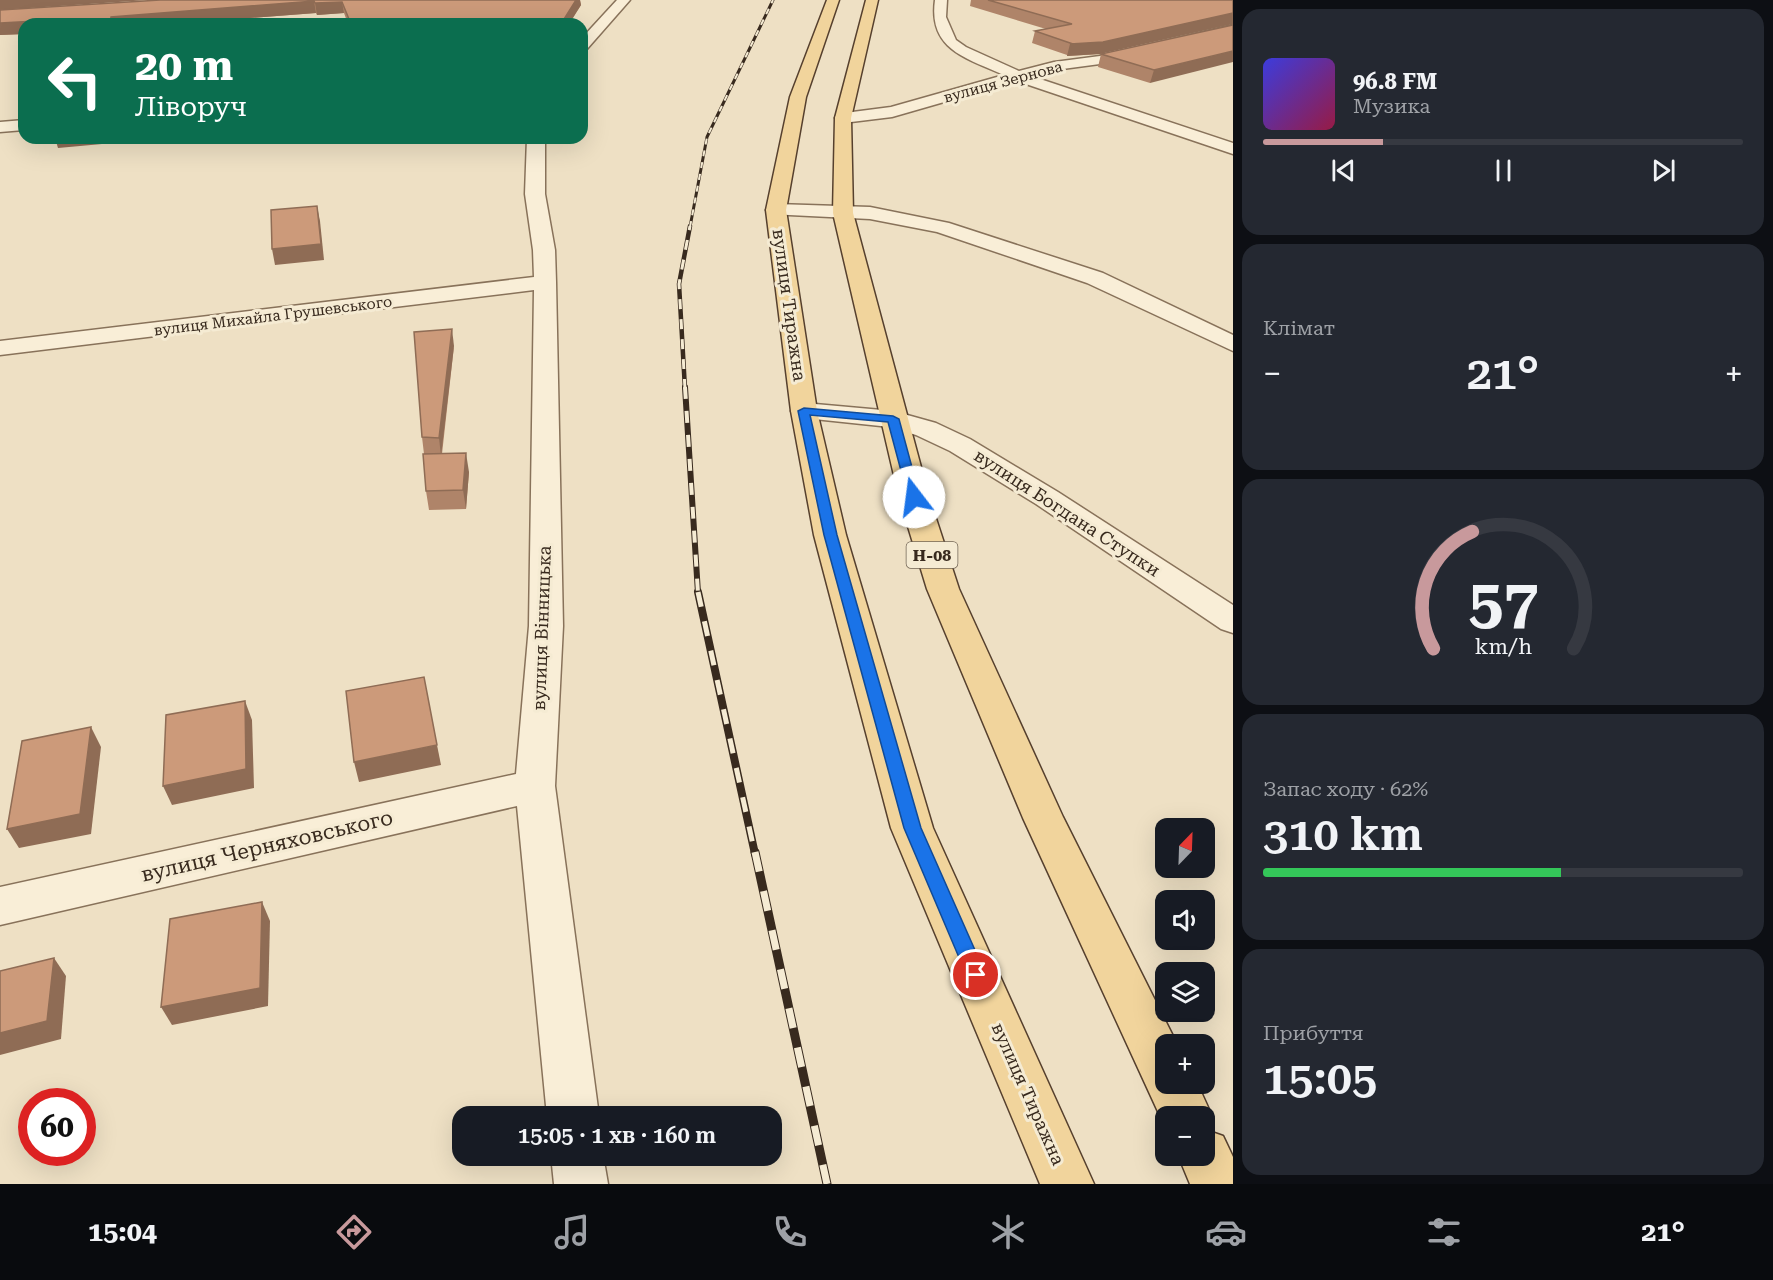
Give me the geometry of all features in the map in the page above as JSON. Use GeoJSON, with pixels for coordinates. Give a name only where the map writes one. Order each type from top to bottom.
{"type":"FeatureCollection","features":[{"type":"Feature","properties":{"kind":"main road","name":"вулиця Тиражна"},"geometry":{"type":"LineString","coordinates":[[833,0],[798,97],[776,210],[804,411],[830,535],[912,828],[1067,1184]]}},
{"type":"Feature","properties":{"kind":"main road","name":"Н-08"},"geometry":{"type":"LineString","coordinates":[[872,0],[843,118],[843,213],[914,497],[943,589],[1043,818],[1155,1051]]}},
{"type":"Feature","properties":{"kind":"main road"},"geometry":{"type":"LineString","coordinates":[[1209,1166],[1218,1184]]}},
{"type":"Feature","properties":{"kind":"street"},"geometry":{"type":"LineString","coordinates":[[588,39],[624,0]]}},
{"type":"Feature","properties":{"kind":"street"},"geometry":{"type":"LineString","coordinates":[[941,0],[939,17],[950,42],[1020,77],[1233,149]]}},
{"type":"Feature","properties":{"kind":"street","name":"вулиця Зернова"},"geometry":{"type":"LineString","coordinates":[[843,118],[892,112],[1054,66],[1100,60],[1233,29]]}},
{"type":"Feature","properties":{"kind":"street"},"geometry":{"type":"LineString","coordinates":[[0,128],[18,126]]}},
{"type":"Feature","properties":{"kind":"street","name":"вулиця Вінницька"},"geometry":{"type":"LineString","coordinates":[[536,144],[535,194],[544,250],[545,282],[546,626],[535,786],[572,1106]]}},
{"type":"Feature","properties":{"kind":"street"},"geometry":{"type":"LineString","coordinates":[[776,210],[870,213],[916,220],[1095,278],[1233,344]]}},
{"type":"Feature","properties":{"kind":"street","name":"вулиця Михайла Грушевського"},"geometry":{"type":"LineString","coordinates":[[0,348],[545,282]]}},
{"type":"Feature","properties":{"kind":"street","name":"вулиця Богдана Ступки"},"geometry":{"type":"LineString","coordinates":[[804,411],[893,419],[926,429],[960,445],[1047,498],[1233,621]]}},
{"type":"Feature","properties":{"kind":"street","name":"вулиця Черняховського"},"geometry":{"type":"LineString","coordinates":[[0,906],[535,786]]}},
{"type":"Feature","properties":{"kind":"street"},"geometry":{"type":"LineString","coordinates":[[579,1166],[581,1184]]}},
{"type":"Feature","properties":{"kind":"building"},"geometry":{"type":"Polygon","coordinates":[[[160,0],[576,0],[565,18],[349,18],[342,2],[315,3],[314,1],[111,18],[18,18],[18,22],[0,23],[0,10],[160,0]]]}},
{"type":"Feature","properties":{"kind":"building"},"geometry":{"type":"Polygon","coordinates":[[[988,0],[1233,0],[1233,13],[1103,42],[1073,44],[1035,31],[1072,24],[988,0]]]}},
{"type":"Feature","properties":{"kind":"building"},"geometry":{"type":"Polygon","coordinates":[[[1233,25],[1233,51],[1154,70],[1101,54],[1233,25]]]}},
{"type":"Feature","properties":{"kind":"building"},"geometry":{"type":"Polygon","coordinates":[[[317,206],[321,244],[272,249],[271,210],[317,206]]]}},
{"type":"Feature","properties":{"kind":"building"},"geometry":{"type":"Polygon","coordinates":[[[452,329],[439,438],[422,437],[414,332],[452,329]]]}},
{"type":"Feature","properties":{"kind":"building"},"geometry":{"type":"Polygon","coordinates":[[[466,453],[463,490],[426,491],[423,454],[466,453]]]}},
{"type":"Feature","properties":{"kind":"building"},"geometry":{"type":"Polygon","coordinates":[[[424,677],[437,745],[354,762],[346,691],[424,677]]]}},
{"type":"Feature","properties":{"kind":"building"},"geometry":{"type":"Polygon","coordinates":[[[245,701],[246,769],[163,786],[166,715],[245,701]]]}},
{"type":"Feature","properties":{"kind":"building"},"geometry":{"type":"Polygon","coordinates":[[[91,727],[80,814],[7,829],[22,741],[91,727]]]}},
{"type":"Feature","properties":{"kind":"building"},"geometry":{"type":"Polygon","coordinates":[[[262,902],[260,988],[161,1007],[170,919],[262,902]]]}},
{"type":"Feature","properties":{"kind":"building"},"geometry":{"type":"Polygon","coordinates":[[[54,958],[47,1021],[0,1033],[0,971],[54,958]]]}},
{"type":"Feature","properties":{"kind":"railway"},"geometry":{"type":"LineString","coordinates":[[690,227],[707,137],[773,0]]}},
{"type":"Feature","properties":{"kind":"railway"},"geometry":{"type":"LineString","coordinates":[[685,389],[679,284],[690,226]]}},
{"type":"Feature","properties":{"kind":"railway"},"geometry":{"type":"LineString","coordinates":[[685,387],[698,593]]}},
{"type":"Feature","properties":{"kind":"railway"},"geometry":{"type":"LineString","coordinates":[[698,592],[755,854]]}},
{"type":"Feature","properties":{"kind":"railway"},"geometry":{"type":"LineString","coordinates":[[755,852],[827,1184]]}},
{"type":"Feature","properties":{"kind":"route"},"geometry":{"type":"LineString","coordinates":[[914,497],[893,419],[804,411],[830,535],[912,828],[976,975]]}}]}
